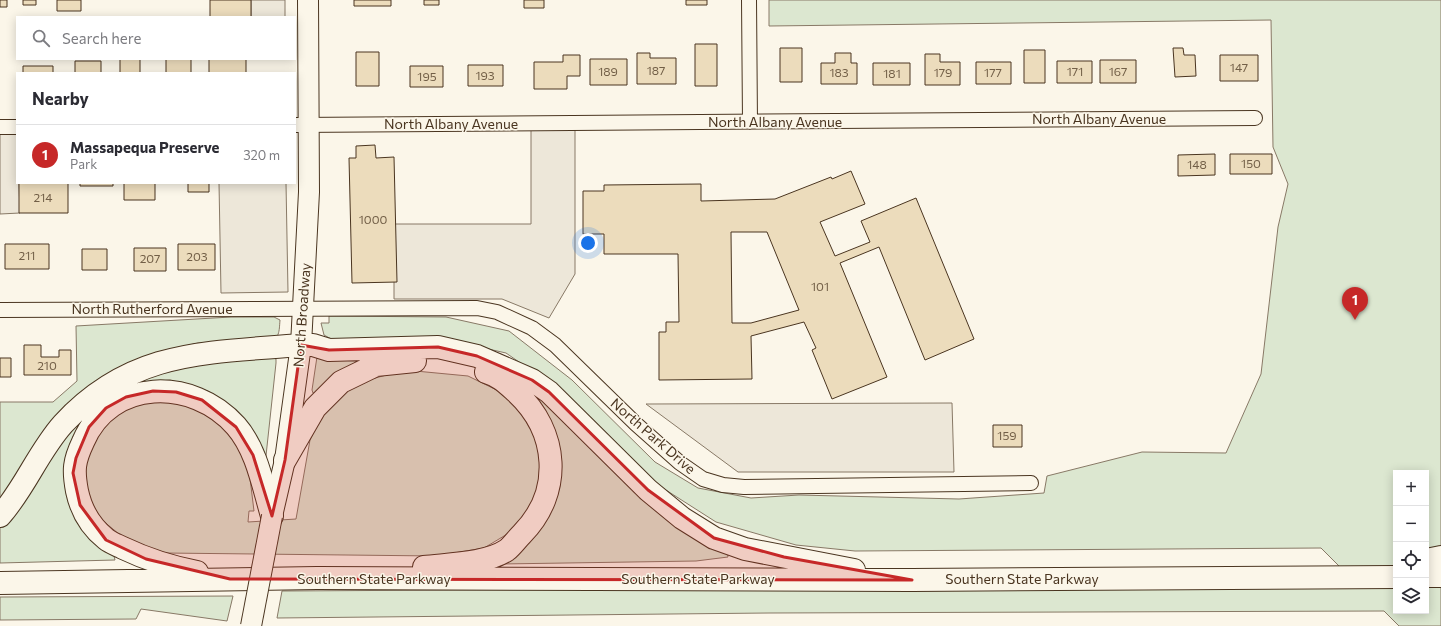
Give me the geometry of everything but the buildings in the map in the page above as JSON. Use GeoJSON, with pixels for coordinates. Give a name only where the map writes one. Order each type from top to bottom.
{"type":"FeatureCollection","features":[{"type":"Feature","properties":{"kind":"highway"},"geometry":{"type":"LineString","coordinates":[[0,516],[10,506],[43,450],[64,424],[90,399],[110,384],[137,370],[160,361],[192,354],[301,345],[313,345],[329,350],[438,347],[477,356],[532,380],[549,392],[648,490],[682,518],[714,538],[745,549],[912,580]]}},
{"type":"Feature","properties":{"kind":"highway"},"geometry":{"type":"LineString","coordinates":[[285,460],[315,408],[342,382],[376,365],[410,361],[442,361],[475,368],[499,377],[525,400],[540,422],[547,440],[550,454],[550,483],[537,516],[507,550],[480,561],[317,578]]}},
{"type":"Feature","properties":{"kind":"highway"},"geometry":{"type":"LineString","coordinates":[[230,579],[146,559],[106,540],[88,520],[80,505],[73,473],[76,458],[89,427],[106,408],[126,397],[146,392],[176,392],[202,400],[223,414],[236,427],[247,442],[272,516]]}},
{"type":"Feature","properties":{"kind":"highway"},"geometry":{"type":"LineString","coordinates":[[1429,559],[1441,557]]}},
{"type":"Feature","properties":{"kind":"highway"},"geometry":{"type":"LineString","coordinates":[[1313,577],[1393,564]]}},
{"type":"Feature","properties":{"kind":"highway"},"geometry":{"type":"LineString","coordinates":[[1429,576],[1441,576]]}},
{"type":"Feature","properties":{"kind":"highway","name":"Southern State Parkway"},"geometry":{"type":"LineString","coordinates":[[0,583],[317,578],[912,580],[1393,577]]}},
{"type":"Feature","properties":{"kind":"main road","name":"North Broadway"},"geometry":{"type":"LineString","coordinates":[[251,626],[272,516],[285,460],[301,345],[309,192],[302,125],[308,0]]}},
{"type":"Feature","properties":{"kind":"street"},"geometry":{"type":"LineString","coordinates":[[749,0],[750,122]]}},
{"type":"Feature","properties":{"kind":"street","name":"North Albany Avenue"},"geometry":{"type":"LineString","coordinates":[[302,125],[1255,118]]}},
{"type":"Feature","properties":{"kind":"street"},"geometry":{"type":"LineString","coordinates":[[0,127],[16,127]]}},
{"type":"Feature","properties":{"kind":"street","name":"North Rutherford Avenue"},"geometry":{"type":"LineString","coordinates":[[0,310],[303,308]]}},
{"type":"Feature","properties":{"kind":"street","name":"North Park Drive"},"geometry":{"type":"LineString","coordinates":[[303,308],[477,308],[497,312],[532,328],[555,345],[636,424],[680,463],[703,479],[724,485],[744,487],[1031,483]]}},
{"type":"Feature","properties":{"kind":"highlighted area"},"geometry":{"type":"Polygon","coordinates":[[[301,345],[329,350],[438,347],[477,356],[532,380],[549,392],[648,490],[714,538],[784,557],[912,580],[230,579],[146,559],[106,540],[80,505],[73,473],[76,458],[89,427],[106,408],[126,397],[153,391],[176,392],[202,400],[236,427],[253,455],[272,516],[285,460],[301,345]]]}},
{"type":"Feature","properties":{"kind":"green space"},"geometry":{"type":"Polygon","coordinates":[[[769,0],[1441,0],[1441,626],[1399,626],[1384,611],[769,613],[277,618],[282,591],[1358,585],[1321,548],[855,551],[796,545],[716,522],[658,485],[561,391],[506,353],[444,339],[333,340],[324,335],[321,323],[329,323],[329,316],[446,317],[509,331],[572,380],[655,462],[698,488],[751,498],[799,495],[959,499],[1044,493],[1047,476],[1142,452],[1226,453],[1261,374],[1278,227],[1288,184],[1273,147],[1271,20],[769,26],[769,0]]]}},
{"type":"Feature","properties":{"kind":"green space"},"geometry":{"type":"Polygon","coordinates":[[[231,317],[274,317],[280,320],[277,337],[268,343],[198,343],[157,353],[118,371],[0,509],[0,402],[53,402],[77,381],[76,326],[231,317]]]}},
{"type":"Feature","properties":{"kind":"green space"},"geometry":{"type":"Polygon","coordinates":[[[318,350],[403,354],[317,394],[313,393],[312,390],[318,350]]]}},
{"type":"Feature","properties":{"kind":"green space"},"geometry":{"type":"Polygon","coordinates":[[[208,357],[272,357],[276,359],[276,363],[265,465],[256,440],[236,411],[208,391],[170,380],[132,384],[109,395],[79,422],[68,455],[66,488],[78,518],[109,550],[114,556],[115,560],[0,563],[0,528],[16,511],[51,450],[80,415],[96,401],[114,388],[134,377],[176,362],[208,357]]]}},
{"type":"Feature","properties":{"kind":"green space"},"geometry":{"type":"Polygon","coordinates":[[[405,370],[468,376],[517,400],[542,440],[542,486],[519,527],[484,548],[436,556],[164,553],[130,543],[97,516],[83,481],[87,444],[107,415],[143,397],[187,399],[232,427],[247,454],[254,511],[249,511],[248,522],[296,519],[310,440],[324,410],[353,384],[405,370]]]}},
{"type":"Feature","properties":{"kind":"green space"},"geometry":{"type":"Polygon","coordinates":[[[538,389],[727,550],[728,557],[696,561],[501,564],[520,545],[559,444],[536,396],[538,389]]]}},
{"type":"Feature","properties":{"kind":"green space"},"geometry":{"type":"Polygon","coordinates":[[[233,596],[227,621],[141,609],[136,619],[0,620],[0,597],[233,596]]]}},
{"type":"Feature","properties":{"kind":"shaded area"},"geometry":{"type":"Polygon","coordinates":[[[251,0],[285,0],[285,16],[251,16],[251,0]]]}},
{"type":"Feature","properties":{"kind":"shaded area"},"geometry":{"type":"Polygon","coordinates":[[[0,127],[16,127],[16,184],[19,184],[20,213],[0,214],[0,127]]]}},
{"type":"Feature","properties":{"kind":"shaded area"},"geometry":{"type":"Polygon","coordinates":[[[531,129],[575,129],[575,274],[549,318],[502,299],[394,299],[394,224],[531,224],[531,129]]]}},
{"type":"Feature","properties":{"kind":"shaded area"},"geometry":{"type":"Polygon","coordinates":[[[219,184],[286,184],[288,292],[221,293],[219,184]]]}},
{"type":"Feature","properties":{"kind":"shaded area"},"geometry":{"type":"Polygon","coordinates":[[[952,403],[954,472],[738,472],[646,404],[952,403]]]}},
{"type":"Feature","properties":{"kind":"place","name":"Massapequa Preserve"},"geometry":{"type":"Point","coordinates":[1355,320]}}]}
